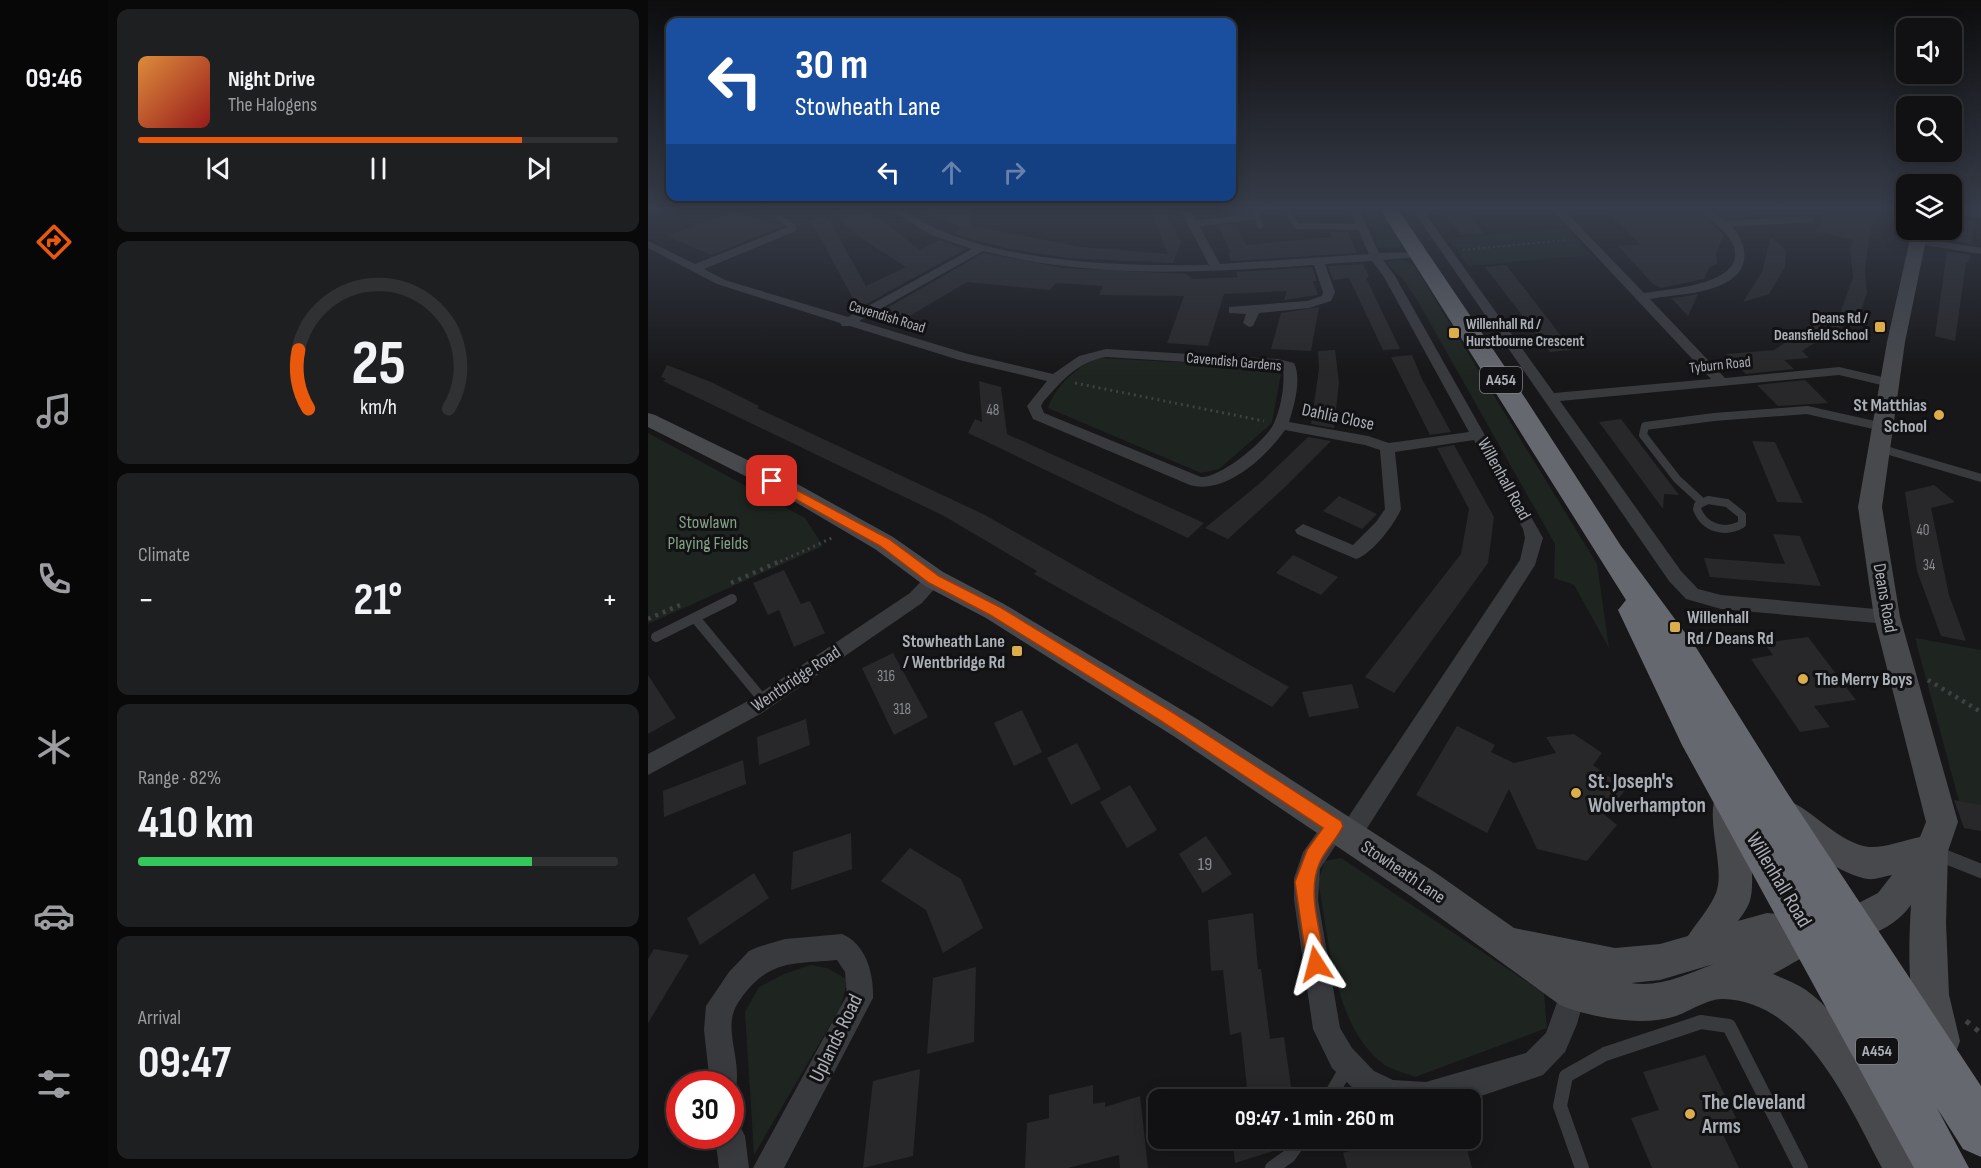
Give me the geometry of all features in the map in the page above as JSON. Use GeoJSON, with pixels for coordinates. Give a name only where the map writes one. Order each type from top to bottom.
{"type":"FeatureCollection","features":[{"type":"Feature","properties":{"kind":"highway","name":"Willenhall Road"},"geometry":{"type":"LineString","coordinates":[[1424,264],[1493,367],[1610,554],[1685,659],[1772,804],[1943,1168]]}},
{"type":"Feature","properties":{"kind":"highway","name":"Willenhall Road"},"geometry":{"type":"LineString","coordinates":[[1610,554],[1653,654],[1728,794],[1971,1115]]}},
{"type":"Feature","properties":{"kind":"street","name":"Cavendish Road"},"geometry":{"type":"LineString","coordinates":[[685,264],[721,282],[846,322],[964,357],[1056,379]]}},
{"type":"Feature","properties":{"kind":"street"},"geometry":{"type":"LineString","coordinates":[[693,268],[705,264]]}},
{"type":"Feature","properties":{"kind":"street"},"geometry":{"type":"LineString","coordinates":[[846,322],[953,264]]}},
{"type":"Feature","properties":{"kind":"street"},"geometry":{"type":"LineString","coordinates":[[1067,264],[1081,266],[1217,269],[1286,264]]}},
{"type":"Feature","properties":{"kind":"street"},"geometry":{"type":"LineString","coordinates":[[1214,264],[1217,269]]}},
{"type":"Feature","properties":{"kind":"street"},"geometry":{"type":"LineString","coordinates":[[1233,310],[1252,316],[1327,298],[1329,292],[1319,264]]}},
{"type":"Feature","properties":{"kind":"street","name":"Willenhall Road"},"geometry":{"type":"LineString","coordinates":[[1347,1067],[1332,1044],[1327,1029],[1304,882],[1313,856],[1342,831],[1529,561],[1534,538],[1389,276],[1378,264]]}},
{"type":"Feature","properties":{"kind":"street"},"geometry":{"type":"LineString","coordinates":[[1456,264],[1675,576],[1692,594],[1721,602],[1887,618]]}},
{"type":"Feature","properties":{"kind":"street"},"geometry":{"type":"LineString","coordinates":[[1609,264],[1721,381]]}},
{"type":"Feature","properties":{"kind":"street"},"geometry":{"type":"LineString","coordinates":[[1641,297],[1701,288],[1723,280],[1738,264]]}},
{"type":"Feature","properties":{"kind":"street","name":"Deans Road"},"geometry":{"type":"LineString","coordinates":[[1832,930],[1890,905],[1932,851],[1942,822],[1887,618],[1870,507],[1896,342],[1913,264]]}},
{"type":"Feature","properties":{"kind":"street","name":"Cavendish Gardens"},"geometry":{"type":"LineString","coordinates":[[1106,353],[1278,363],[1288,366],[1292,374],[1281,425],[1269,440],[1221,479],[1196,482],[1038,416],[1034,406],[1056,379],[1077,360],[1087,355],[1106,353]]}},
{"type":"Feature","properties":{"kind":"street","name":"Tyburn Road"},"geometry":{"type":"LineString","coordinates":[[1551,398],[1839,371],[1890,383]]}},
{"type":"Feature","properties":{"kind":"street","name":"Stowheath Lane"},"geometry":{"type":"LineString","coordinates":[[648,419],[793,491],[857,527],[884,543],[934,579],[995,611],[1176,722],[1342,831],[1573,992],[1645,1004],[1674,998],[1722,980],[1832,930]]}},
{"type":"Feature","properties":{"kind":"street","name":"Dahlia Close"},"geometry":{"type":"LineString","coordinates":[[1281,425],[1368,441],[1388,448],[1479,435]]}},
{"type":"Feature","properties":{"kind":"street","name":"Dahlia Close"},"geometry":{"type":"LineString","coordinates":[[1303,530],[1356,553],[1388,519],[1393,509],[1385,464],[1388,448]]}},
{"type":"Feature","properties":{"kind":"street","name":"Wentbridge Road"},"geometry":{"type":"LineString","coordinates":[[648,765],[764,701],[916,598],[934,579]]}},
{"type":"Feature","properties":{"kind":"street"},"geometry":{"type":"LineString","coordinates":[[1701,948],[1734,896],[1734,860],[1728,794]]}},
{"type":"Feature","properties":{"kind":"street"},"geometry":{"type":"LineString","coordinates":[[1772,804],[1834,849],[1869,863],[1932,851],[1929,998],[1931,1015],[1971,1115]]}},
{"type":"Feature","properties":{"kind":"street","name":"Stowheath Lane"},"geometry":{"type":"LineString","coordinates":[[1507,944],[1615,966],[1660,962],[1701,948],[1767,931],[1832,930]]}},
{"type":"Feature","properties":{"kind":"street","name":"Uplands Road"},"geometry":{"type":"LineString","coordinates":[[723,1071],[718,1006],[758,960],[785,952],[842,947],[852,958],[862,979],[860,998],[768,1168]]}},
{"type":"Feature","properties":{"kind":"street"},"geometry":{"type":"LineString","coordinates":[[1722,980],[1773,992],[1808,1016],[1844,1059],[1905,1168]]}},
{"type":"Feature","properties":{"kind":"street"},"geometry":{"type":"LineString","coordinates":[[1347,1067],[1379,1089],[1400,1096],[1426,1096],[1533,1065],[1546,1058],[1555,1047],[1573,992]]}},
{"type":"Feature","properties":{"kind":"street"},"geometry":{"type":"LineString","coordinates":[[732,1149],[734,1168]]}},
{"type":"Feature","properties":{"kind":"lane"},"geometry":{"type":"LineString","coordinates":[[1702,502],[1698,505],[1698,514],[1708,524],[1731,529],[1742,524],[1742,515],[1735,507],[1714,500],[1702,502],[1683,486],[1643,435],[1645,426],[1714,417],[1808,410],[1981,478]]}},
{"type":"Feature","properties":{"kind":"lane"},"geometry":{"type":"LineString","coordinates":[[656,637],[732,599]]}},
{"type":"Feature","properties":{"kind":"lane"},"geometry":{"type":"LineString","coordinates":[[696,619],[764,701]]}},
{"type":"Feature","properties":{"kind":"lane"},"geometry":{"type":"LineString","coordinates":[[1932,851],[1981,871]]}},
{"type":"Feature","properties":{"kind":"lane"},"geometry":{"type":"LineString","coordinates":[[1582,1168],[1560,1106],[1566,1076],[1605,1054],[1701,1023],[1729,1026],[1801,1168]]}},
{"type":"Feature","properties":{"kind":"lane"},"geometry":{"type":"LineString","coordinates":[[1334,1089],[1347,1067]]}},
{"type":"Feature","properties":{"kind":"lane"},"geometry":{"type":"LineString","coordinates":[[1272,1168],[1289,1156],[1294,1149]]}},
{"type":"Feature","properties":{"kind":"path"},"geometry":{"type":"LineString","coordinates":[[1056,379],[1281,425]]}},
{"type":"Feature","properties":{"kind":"path"},"geometry":{"type":"LineString","coordinates":[[721,587],[857,527]]}},
{"type":"Feature","properties":{"kind":"path"},"geometry":{"type":"LineString","coordinates":[[648,619],[690,601]]}},
{"type":"Feature","properties":{"kind":"path"},"geometry":{"type":"LineString","coordinates":[[1899,663],[1981,712]]}},
{"type":"Feature","properties":{"kind":"green space"},"geometry":{"type":"Polygon","coordinates":[[[1387,264],[1414,265],[1597,564],[1609,648],[1574,585],[1554,578],[1555,544],[1420,305],[1403,279],[1387,264]]]}},
{"type":"Feature","properties":{"kind":"green space"},"geometry":{"type":"Polygon","coordinates":[[[1466,264],[1496,264],[1468,266],[1466,264]]]}},
{"type":"Feature","properties":{"kind":"green space"},"geometry":{"type":"Polygon","coordinates":[[[1099,358],[1267,367],[1281,374],[1272,423],[1219,469],[1201,473],[1048,408],[1061,385],[1075,371],[1099,358]]]}},
{"type":"Feature","properties":{"kind":"green space","name":"Stowlawn Playing Fields"},"geometry":{"type":"Polygon","coordinates":[[[648,433],[805,518],[823,546],[648,624],[648,433]]]}},
{"type":"Feature","properties":{"kind":"green space"},"geometry":{"type":"Polygon","coordinates":[[[1915,638],[1981,650],[1981,806],[1959,801],[1915,638]]]}},
{"type":"Feature","properties":{"kind":"green space"},"geometry":{"type":"Polygon","coordinates":[[[1341,858],[1544,993],[1547,1028],[1415,1077],[1385,1065],[1368,1049],[1355,1030],[1336,981],[1318,881],[1325,861],[1341,858]]]}},
{"type":"Feature","properties":{"kind":"green space"},"geometry":{"type":"Polygon","coordinates":[[[811,965],[827,968],[848,980],[840,1008],[754,1155],[745,1012],[759,987],[784,974],[811,965]]]}},
{"type":"Feature","properties":{"kind":"building"},"geometry":{"type":"Polygon","coordinates":[[[834,264],[853,264],[866,286],[906,267],[901,264],[940,264],[861,307],[857,306],[834,264]]]}},
{"type":"Feature","properties":{"kind":"building"},"geometry":{"type":"Polygon","coordinates":[[[965,264],[1040,264],[1065,268],[1186,274],[1193,279],[1238,277],[1236,272],[1312,267],[1317,281],[1313,281],[1318,295],[1284,300],[1287,291],[1224,294],[1208,346],[1167,343],[1184,296],[1099,295],[1103,286],[1056,283],[1050,290],[967,282],[901,321],[878,313],[965,264]]]}},
{"type":"Feature","properties":{"kind":"building"},"geometry":{"type":"Polygon","coordinates":[[[1363,264],[1369,277],[1366,278],[1400,349],[1383,350],[1349,278],[1333,280],[1328,266],[1363,264]]]}},
{"type":"Feature","properties":{"kind":"building"},"geometry":{"type":"Polygon","coordinates":[[[1634,264],[1717,264],[1709,268],[1704,279],[1661,288],[1653,284],[1634,264]]]}},
{"type":"Feature","properties":{"kind":"building"},"geometry":{"type":"Polygon","coordinates":[[[1764,264],[1785,264],[1769,294],[1743,302],[1762,272],[1764,264]]]}},
{"type":"Feature","properties":{"kind":"building"},"geometry":{"type":"Polygon","coordinates":[[[1852,264],[1866,264],[1867,293],[1858,319],[1853,318],[1802,351],[1809,358],[1784,360],[1794,369],[1746,374],[1726,354],[1774,350],[1827,315],[1838,319],[1853,277],[1852,264]]]}},
{"type":"Feature","properties":{"kind":"building"},"geometry":{"type":"Polygon","coordinates":[[[1945,264],[1966,264],[1955,341],[1935,336],[1945,264]]]}},
{"type":"Feature","properties":{"kind":"building"},"geometry":{"type":"Polygon","coordinates":[[[1506,265],[1571,350],[1550,352],[1485,267],[1506,265]]]}},
{"type":"Feature","properties":{"kind":"building"},"geometry":{"type":"Polygon","coordinates":[[[1698,294],[1688,316],[1671,298],[1682,297],[1698,294]]]}},
{"type":"Feature","properties":{"kind":"building"},"geometry":{"type":"Polygon","coordinates":[[[1319,307],[1311,351],[1271,349],[1281,313],[1319,307]]]}},
{"type":"Feature","properties":{"kind":"building"},"geometry":{"type":"Polygon","coordinates":[[[1335,350],[1339,382],[1334,428],[1311,424],[1319,369],[1318,351],[1335,350]]]}},
{"type":"Feature","properties":{"kind":"building"},"geometry":{"type":"Polygon","coordinates":[[[1412,355],[1422,379],[1451,432],[1430,435],[1391,357],[1412,355]]]}},
{"type":"Feature","properties":{"kind":"building"},"geometry":{"type":"Polygon","coordinates":[[[667,365],[711,382],[759,406],[757,408],[985,515],[1289,687],[1272,707],[1034,574],[1037,571],[944,516],[663,381],[666,379],[661,377],[667,365]]]}},
{"type":"Feature","properties":{"kind":"building"},"geometry":{"type":"Polygon","coordinates":[[[1805,380],[1828,403],[1778,406],[1757,385],[1805,380]]]}},
{"type":"Feature","properties":{"kind":"building"},"geometry":{"type":"Polygon","coordinates":[[[979,381],[1001,387],[1007,434],[1204,523],[1188,538],[968,433],[975,419],[982,422],[979,381]]]}},
{"type":"Feature","properties":{"kind":"building"},"geometry":{"type":"Polygon","coordinates":[[[1621,419],[1679,495],[1664,494],[1663,509],[1599,422],[1621,419]]]}},
{"type":"Feature","properties":{"kind":"building"},"geometry":{"type":"Polygon","coordinates":[[[1308,437],[1331,441],[1228,539],[1205,528],[1259,484],[1308,437]]]}},
{"type":"Feature","properties":{"kind":"building"},"geometry":{"type":"Polygon","coordinates":[[[1752,441],[1775,442],[1803,503],[1777,502],[1752,441]]]}},
{"type":"Feature","properties":{"kind":"building"},"geometry":{"type":"Polygon","coordinates":[[[1454,445],[1494,517],[1488,563],[1394,693],[1365,677],[1461,554],[1469,509],[1437,448],[1454,445]]]}},
{"type":"Feature","properties":{"kind":"building"},"geometry":{"type":"Polygon","coordinates":[[[1934,485],[1955,502],[1931,508],[1949,595],[1966,641],[1941,636],[1917,571],[1905,492],[1934,485]]]}},
{"type":"Feature","properties":{"kind":"building"},"geometry":{"type":"Polygon","coordinates":[[[1339,496],[1377,514],[1362,529],[1323,511],[1339,496]]]}},
{"type":"Feature","properties":{"kind":"building"},"geometry":{"type":"Polygon","coordinates":[[[1773,534],[1800,536],[1821,586],[1710,577],[1704,558],[1785,564],[1773,534]]]}},
{"type":"Feature","properties":{"kind":"building"},"geometry":{"type":"Polygon","coordinates":[[[1293,555],[1338,577],[1321,595],[1276,573],[1293,555]]]}},
{"type":"Feature","properties":{"kind":"building"},"geometry":{"type":"Polygon","coordinates":[[[784,570],[801,604],[810,601],[825,633],[794,647],[779,610],[768,615],[753,583],[784,570]]]}},
{"type":"Feature","properties":{"kind":"building","name":"The Merry Boys"},"geometry":{"type":"Polygon","coordinates":[[[1808,637],[1856,700],[1814,706],[1830,727],[1800,732],[1751,659],[1773,655],[1764,643],[1808,637]]]}},
{"type":"Feature","properties":{"kind":"building"},"geometry":{"type":"Polygon","coordinates":[[[893,653],[928,717],[894,735],[862,668],[893,653]]]}},
{"type":"Feature","properties":{"kind":"building"},"geometry":{"type":"Polygon","coordinates":[[[648,675],[676,718],[648,734],[648,675]]]}},
{"type":"Feature","properties":{"kind":"building"},"geometry":{"type":"Polygon","coordinates":[[[1352,684],[1359,708],[1309,717],[1302,692],[1352,684]]]}},
{"type":"Feature","properties":{"kind":"building"},"geometry":{"type":"Polygon","coordinates":[[[1022,710],[1042,752],[1014,766],[994,723],[1022,710]]]}},
{"type":"Feature","properties":{"kind":"building"},"geometry":{"type":"Polygon","coordinates":[[[806,719],[810,745],[759,765],[757,737],[806,719]]]}},
{"type":"Feature","properties":{"kind":"building"},"geometry":{"type":"Polygon","coordinates":[[[1457,726],[1495,745],[1491,752],[1514,763],[1556,753],[1546,737],[1574,734],[1602,753],[1593,765],[1626,789],[1605,815],[1617,825],[1587,861],[1537,849],[1509,789],[1487,833],[1416,795],[1457,726]]]}},
{"type":"Feature","properties":{"kind":"building"},"geometry":{"type":"Polygon","coordinates":[[[1077,743],[1101,789],[1071,805],[1047,758],[1077,743]]]}},
{"type":"Feature","properties":{"kind":"building"},"geometry":{"type":"Polygon","coordinates":[[[743,760],[746,784],[664,817],[663,791],[743,760]]]}},
{"type":"Feature","properties":{"kind":"building"},"geometry":{"type":"Polygon","coordinates":[[[1130,785],[1157,830],[1127,848],[1100,802],[1130,785]]]}},
{"type":"Feature","properties":{"kind":"building"},"geometry":{"type":"Polygon","coordinates":[[[1954,800],[1981,805],[1981,831],[1964,828],[1954,800]]]}},
{"type":"Feature","properties":{"kind":"building"},"geometry":{"type":"Polygon","coordinates":[[[851,833],[852,869],[791,890],[793,852],[851,833]]]}},
{"type":"Feature","properties":{"kind":"building"},"geometry":{"type":"Polygon","coordinates":[[[1206,836],[1232,874],[1203,893],[1179,854],[1206,836]]]}},
{"type":"Feature","properties":{"kind":"building"},"geometry":{"type":"Polygon","coordinates":[[[910,848],[961,879],[983,928],[943,953],[926,910],[881,881],[910,848]]]}},
{"type":"Feature","properties":{"kind":"building"},"geometry":{"type":"Polygon","coordinates":[[[754,873],[769,898],[700,945],[687,918],[754,873]]]}},
{"type":"Feature","properties":{"kind":"building"},"geometry":{"type":"Polygon","coordinates":[[[1253,913],[1258,969],[1261,969],[1270,1039],[1284,1037],[1291,1087],[1247,1089],[1241,1032],[1230,1035],[1223,970],[1211,971],[1208,920],[1253,913]]]}},
{"type":"Feature","properties":{"kind":"building"},"geometry":{"type":"Polygon","coordinates":[[[654,949],[689,955],[648,1023],[648,959],[654,949]]]}},
{"type":"Feature","properties":{"kind":"building"},"geometry":{"type":"Polygon","coordinates":[[[976,967],[974,1042],[927,1054],[933,978],[976,967]]]}},
{"type":"Feature","properties":{"kind":"building","name":"The Cleveland Arms"},"geometry":{"type":"Polygon","coordinates":[[[1705,1055],[1736,1118],[1718,1124],[1739,1168],[1652,1168],[1631,1118],[1659,1110],[1643,1072],[1705,1055]]]}},
{"type":"Feature","properties":{"kind":"building"},"geometry":{"type":"Polygon","coordinates":[[[920,1069],[913,1156],[863,1168],[873,1081],[920,1069]]]}},
{"type":"Feature","properties":{"kind":"building"},"geometry":{"type":"Polygon","coordinates":[[[1093,1085],[1093,1104],[1105,1102],[1105,1107],[1140,1096],[1148,1168],[1120,1168],[1119,1155],[1068,1168],[1025,1168],[1027,1123],[1049,1118],[1049,1095],[1093,1085]]]}},
{"type":"Feature","properties":{"kind":"building"},"geometry":{"type":"Polygon","coordinates":[[[1233,1149],[1280,1149],[1235,1163],[1233,1149]]]}},
{"type":"Feature","properties":{"kind":"building"},"geometry":{"type":"Polygon","coordinates":[[[1356,1149],[1467,1149],[1472,1168],[1347,1168],[1343,1153],[1356,1149]]]}},
{"type":"Feature","properties":{"kind":"place","name":"Deans Rd / Deansfield School"},"geometry":{"type":"Point","coordinates":[1880,327]}},
{"type":"Feature","properties":{"kind":"place","name":"Willenhall Rd / Hurstbourne Crescent"},"geometry":{"type":"Point","coordinates":[1454,333]}},
{"type":"Feature","properties":{"kind":"place","name":"St Matthias School"},"geometry":{"type":"Point","coordinates":[1939,415]}},
{"type":"Feature","properties":{"kind":"place","name":"Willenhall Rd / Deans Rd"},"geometry":{"type":"Point","coordinates":[1675,627]}},
{"type":"Feature","properties":{"kind":"place","name":"Stowheath Lane / Wentbridge Rd"},"geometry":{"type":"Point","coordinates":[1017,651]}},
{"type":"Feature","properties":{"kind":"place","name":"The Merry Boys"},"geometry":{"type":"Point","coordinates":[1803,679]}},
{"type":"Feature","properties":{"kind":"place","name":"St. Joseph's Wolverhampton"},"geometry":{"type":"Point","coordinates":[1576,793]}},
{"type":"Feature","properties":{"kind":"place","name":"The Cleveland Arms"},"geometry":{"type":"Point","coordinates":[1690,1114]}},
{"type":"Feature","properties":{"kind":"route"},"geometry":{"type":"LineString","coordinates":[[772,481],[884,543],[934,579],[995,611],[1167,716],[1335,826],[1313,856],[1304,882],[1316,964]]}}]}
